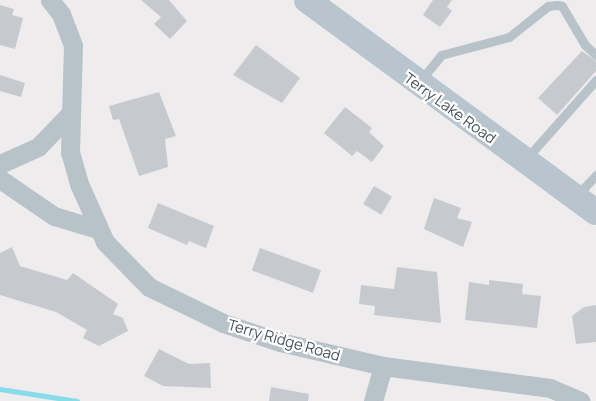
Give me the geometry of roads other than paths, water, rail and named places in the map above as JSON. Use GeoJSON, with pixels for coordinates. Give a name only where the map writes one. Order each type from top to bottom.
{"type":"FeatureCollection","features":[{"type":"Feature","properties":{"kind":"main road","name":"Terry Lake Road"},"geometry":{"type":"LineString","coordinates":[[307,0],[418,84],[586,204]]}},
{"type":"Feature","properties":{"kind":"street"},"geometry":{"type":"LineString","coordinates":[[50,0],[61,14],[73,45],[69,115],[70,152],[97,229]]}},
{"type":"Feature","properties":{"kind":"street"},"geometry":{"type":"LineString","coordinates":[[0,164],[38,147],[69,115]]}},
{"type":"Feature","properties":{"kind":"street"},"geometry":{"type":"LineString","coordinates":[[0,179],[54,216],[97,229]]}},
{"type":"Feature","properties":{"kind":"street","name":"Terry Ridge Road"},"geometry":{"type":"LineString","coordinates":[[97,229],[134,275],[175,301],[280,342],[383,366],[550,388],[580,401]]}},
{"type":"Feature","properties":{"kind":"street"},"geometry":{"type":"LineString","coordinates":[[373,401],[383,366]]}},
{"type":"Feature","properties":{"kind":"lane"},"geometry":{"type":"LineString","coordinates":[[418,84],[441,55],[509,36],[548,6],[562,6],[585,46],[596,55]]}},
{"type":"Feature","properties":{"kind":"lane"},"geometry":{"type":"LineString","coordinates":[[525,161],[596,80]]}},
{"type":"Feature","properties":{"kind":"lane"},"geometry":{"type":"LineString","coordinates":[[586,204],[596,175]]}},
{"type":"Feature","properties":{"kind":"waterway"},"geometry":{"type":"LineString","coordinates":[[0,389],[77,401]]}}]}
